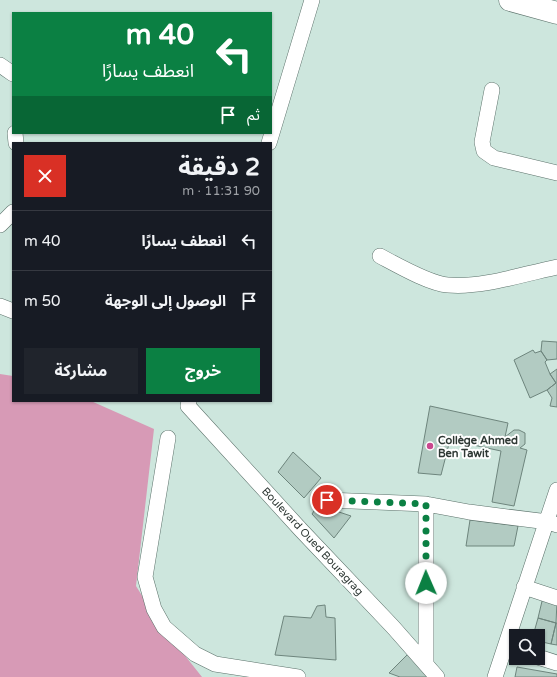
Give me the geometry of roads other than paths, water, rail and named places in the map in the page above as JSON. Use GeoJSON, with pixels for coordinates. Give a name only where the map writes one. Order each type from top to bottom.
{"type":"FeatureCollection","features":[{"type":"Feature","properties":{"kind":"highway"},"geometry":{"type":"LineString","coordinates":[[510,0],[557,13]]}},
{"type":"Feature","properties":{"kind":"street"},"geometry":{"type":"LineString","coordinates":[[272,133],[312,0]]}},
{"type":"Feature","properties":{"kind":"street"},"geometry":{"type":"LineString","coordinates":[[0,65],[12,73]]}},
{"type":"Feature","properties":{"kind":"street"},"geometry":{"type":"LineString","coordinates":[[492,90],[482,142],[484,151],[494,158],[557,173]]}},
{"type":"Feature","properties":{"kind":"street"},"geometry":{"type":"LineString","coordinates":[[0,225],[12,213]]}},
{"type":"Feature","properties":{"kind":"street"},"geometry":{"type":"LineString","coordinates":[[380,256],[423,277],[447,285],[474,284],[557,267]]}},
{"type":"Feature","properties":{"kind":"street"},"geometry":{"type":"LineString","coordinates":[[0,306],[12,312]]}},
{"type":"Feature","properties":{"kind":"street","name":"Boulevard Oued Bouragrag"},"geometry":{"type":"LineString","coordinates":[[189,403],[301,530],[426,663],[436,677]]}},
{"type":"Feature","properties":{"kind":"street"},"geometry":{"type":"LineString","coordinates":[[168,438],[145,577],[154,609],[164,627],[214,670],[298,677]]}},
{"type":"Feature","properties":{"kind":"street"},"geometry":{"type":"LineString","coordinates":[[514,629],[524,587],[552,523],[557,490]]}},
{"type":"Feature","properties":{"kind":"street"},"geometry":{"type":"LineString","coordinates":[[327,500],[426,504],[469,512],[552,523]]}},
{"type":"Feature","properties":{"kind":"street"},"geometry":{"type":"LineString","coordinates":[[426,504],[426,663]]}},
{"type":"Feature","properties":{"kind":"street"},"geometry":{"type":"LineString","coordinates":[[524,587],[557,598]]}},
{"type":"Feature","properties":{"kind":"street"},"geometry":{"type":"LineString","coordinates":[[495,677],[509,650]]}},
{"type":"Feature","properties":{"kind":"street"},"geometry":{"type":"LineString","coordinates":[[545,659],[557,663]]}},
{"type":"Feature","properties":{"kind":"place","name":"Collège Ahmed Ben Tawit"},"geometry":{"type":"Point","coordinates":[430,446]}}]}
